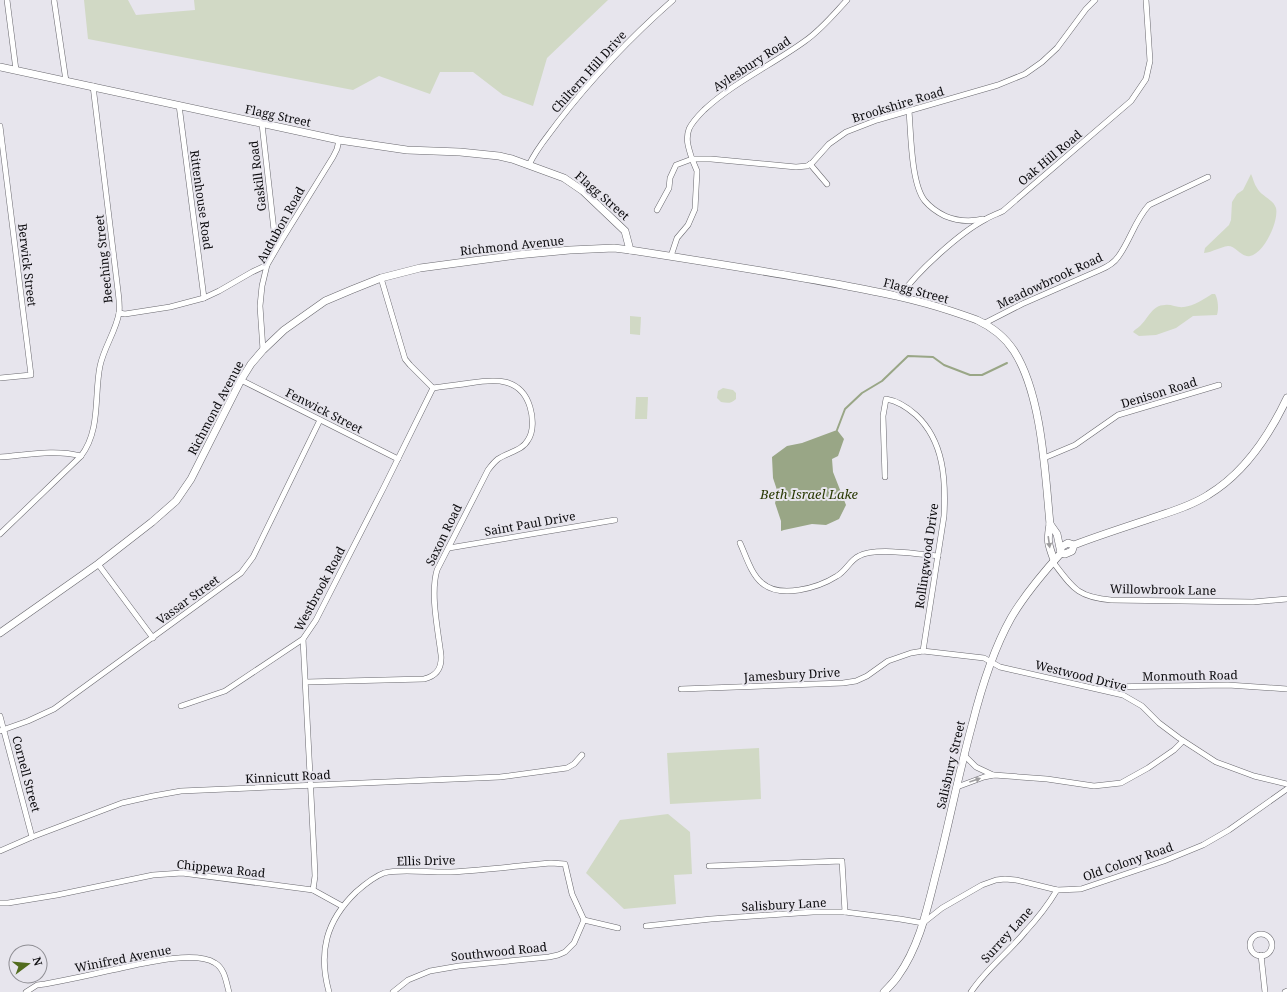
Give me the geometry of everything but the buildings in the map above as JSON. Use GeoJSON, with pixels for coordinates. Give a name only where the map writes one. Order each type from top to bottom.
{"type":"FeatureCollection","features":[{"type":"Feature","properties":{"kind":"street"},"geometry":{"type":"LineString","coordinates":[[7,0],[16,70]]}},
{"type":"Feature","properties":{"kind":"street"},"geometry":{"type":"LineString","coordinates":[[54,0],[66,81]]}},
{"type":"Feature","properties":{"kind":"street","name":"Chiltern Hill Drive"},"geometry":{"type":"LineString","coordinates":[[529,165],[538,148],[570,108],[618,53],[673,0]]}},
{"type":"Feature","properties":{"kind":"street","name":"Aylesbury Road"},"geometry":{"type":"LineString","coordinates":[[692,159],[687,142],[687,135],[693,122],[698,116],[733,87],[806,40],[847,0]]}},
{"type":"Feature","properties":{"kind":"street","name":"Brookshire Road"},"geometry":{"type":"LineString","coordinates":[[810,164],[829,144],[846,132],[877,120],[998,85],[1033,69],[1057,48],[1082,14],[1095,0]]}},
{"type":"Feature","properties":{"kind":"street","name":"Oak Hill Road"},"geometry":{"type":"LineString","coordinates":[[900,296],[908,284],[962,235],[986,218],[1003,211],[1131,102],[1146,79],[1150,61],[1146,0]]}},
{"type":"Feature","properties":{"kind":"street","name":"Flagg Street"},"geometry":{"type":"LineString","coordinates":[[0,67],[339,140],[407,150],[460,152],[499,156],[564,178],[583,191],[625,231],[630,250],[752,268],[900,296],[936,306],[976,320],[1006,340],[1021,363],[1030,390],[1036,410],[1044,458],[1050,524],[1048,545],[1053,561]]}},
{"type":"Feature","properties":{"kind":"street","name":"Beeching Street"},"geometry":{"type":"LineString","coordinates":[[0,534],[81,456],[86,449],[93,433],[100,367],[105,348],[119,312],[118,292],[93,86]]}},
{"type":"Feature","properties":{"kind":"street","name":"Rittenhouse Road"},"geometry":{"type":"LineString","coordinates":[[179,105],[204,298]]}},
{"type":"Feature","properties":{"kind":"street"},"geometry":{"type":"LineString","coordinates":[[909,111],[915,170],[919,190],[925,201],[936,211],[954,220],[968,221],[986,218]]}},
{"type":"Feature","properties":{"kind":"street","name":"Gaskill Road"},"geometry":{"type":"LineString","coordinates":[[262,124],[276,249]]}},
{"type":"Feature","properties":{"kind":"street","name":"Berwick Street"},"geometry":{"type":"LineString","coordinates":[[0,126],[31,375],[0,378]]}},
{"type":"Feature","properties":{"kind":"street","name":"Audubon Road"},"geometry":{"type":"LineString","coordinates":[[263,350],[260,306],[262,286],[268,266],[276,249],[333,157],[339,140]]}},
{"type":"Feature","properties":{"kind":"street"},"geometry":{"type":"LineString","coordinates":[[671,256],[677,238],[688,225],[695,209],[697,171],[692,159]]}},
{"type":"Feature","properties":{"kind":"street"},"geometry":{"type":"LineString","coordinates":[[657,210],[669,188],[670,178],[676,165],[692,159],[711,159],[796,167],[807,166],[810,164],[827,184]]}},
{"type":"Feature","properties":{"kind":"street","name":"Meadowbrook Road"},"geometry":{"type":"LineString","coordinates":[[983,324],[1022,304],[1111,264],[1118,258],[1149,205],[1208,177]]}},
{"type":"Feature","properties":{"kind":"street","name":"Richmond Avenue"},"geometry":{"type":"LineString","coordinates":[[0,633],[98,564],[152,522],[176,501],[191,479],[241,380],[251,364],[284,330],[325,301],[382,278],[420,268],[517,255],[594,248],[630,250]]}},
{"type":"Feature","properties":{"kind":"street"},"geometry":{"type":"LineString","coordinates":[[119,312],[125,314],[170,307],[204,298],[252,272],[268,266]]}},
{"type":"Feature","properties":{"kind":"street"},"geometry":{"type":"LineString","coordinates":[[382,278],[405,359],[433,388]]}},
{"type":"Feature","properties":{"kind":"street","name":"Fenwick Street"},"geometry":{"type":"LineString","coordinates":[[241,380],[398,459]]}},
{"type":"Feature","properties":{"kind":"street","name":"Saxon Road"},"geometry":{"type":"LineString","coordinates":[[306,682],[419,679],[428,678],[436,674],[440,669],[442,660],[434,594],[434,582],[437,570],[488,470],[498,459],[525,444],[530,436],[532,422],[526,398],[518,388],[508,382],[489,380],[433,388]]}},
{"type":"Feature","properties":{"kind":"street","name":"Denison Road"},"geometry":{"type":"LineString","coordinates":[[1044,458],[1075,445],[1118,416],[1219,385]]}},
{"type":"Feature","properties":{"kind":"street","name":"Westbrook Road"},"geometry":{"type":"LineString","coordinates":[[313,890],[315,876],[303,639],[316,620],[433,388]]}},
{"type":"Feature","properties":{"kind":"street","name":"Salisbury Street"},"geometry":{"type":"LineString","coordinates":[[884,992],[898,977],[915,947],[923,923],[950,822],[972,724],[992,663],[1012,617],[1028,593],[1061,553],[1061,547],[1068,543],[1074,545],[1172,512],[1196,502],[1218,489],[1238,472],[1254,453],[1267,434],[1287,398]]}},
{"type":"Feature","properties":{"kind":"street","name":"Rollingwood Drive"},"geometry":{"type":"LineString","coordinates":[[885,477],[883,416],[886,399],[900,403],[912,411],[922,421],[938,446],[942,462],[945,495],[944,516],[923,651]]}},
{"type":"Feature","properties":{"kind":"street","name":"Vassar Street"},"geometry":{"type":"LineString","coordinates":[[2,730],[32,720],[54,709],[234,578],[250,563],[320,420]]}},
{"type":"Feature","properties":{"kind":"street"},"geometry":{"type":"LineString","coordinates":[[0,457],[56,452],[81,456]]}},
{"type":"Feature","properties":{"kind":"street","name":"Saint Paul Drive"},"geometry":{"type":"LineString","coordinates":[[449,548],[615,520]]}},
{"type":"Feature","properties":{"kind":"street","name":"Flagg Street"},"geometry":{"type":"LineString","coordinates":[[1050,524],[1057,534],[1061,553]]}},
{"type":"Feature","properties":{"kind":"street"},"geometry":{"type":"LineString","coordinates":[[740,543],[749,564],[758,579],[766,586],[783,590],[803,589],[823,583],[844,571],[859,555],[871,552],[938,556]]}},
{"type":"Feature","properties":{"kind":"street","name":"Willowbrook Lane"},"geometry":{"type":"LineString","coordinates":[[1053,561],[1075,590],[1098,599],[1245,602],[1287,599]]}},
{"type":"Feature","properties":{"kind":"street"},"geometry":{"type":"LineString","coordinates":[[98,564],[153,638]]}},
{"type":"Feature","properties":{"kind":"street"},"geometry":{"type":"LineString","coordinates":[[181,706],[225,691],[303,639]]}},
{"type":"Feature","properties":{"kind":"street","name":"Jamesbury Drive"},"geometry":{"type":"LineString","coordinates":[[681,689],[843,683],[856,681],[867,676],[888,661],[911,653],[923,651],[984,658],[992,663]]}},
{"type":"Feature","properties":{"kind":"street","name":"Westwood Drive"},"geometry":{"type":"LineString","coordinates":[[992,663],[1000,667],[1123,695],[1136,702],[1183,742],[1224,766],[1254,776],[1287,784]]}},
{"type":"Feature","properties":{"kind":"street","name":"Monmouth Road"},"geometry":{"type":"LineString","coordinates":[[1092,687],[1228,685],[1287,688]]}},
{"type":"Feature","properties":{"kind":"street","name":"Cornell Street"},"geometry":{"type":"LineString","coordinates":[[0,716],[2,730],[32,837]]}},
{"type":"Feature","properties":{"kind":"street"},"geometry":{"type":"LineString","coordinates":[[957,787],[994,775],[1047,779],[1094,786],[1108,785],[1121,782],[1148,768],[1183,742]]}},
{"type":"Feature","properties":{"kind":"street","name":"Kinnicutt Road"},"geometry":{"type":"LineString","coordinates":[[0,851],[32,837],[115,806],[152,796],[181,791],[507,776],[567,768],[574,764],[582,755]]}},
{"type":"Feature","properties":{"kind":"street"},"geometry":{"type":"LineString","coordinates":[[964,755],[976,767],[994,775]]}},
{"type":"Feature","properties":{"kind":"street","name":"Old Colony Road"},"geometry":{"type":"LineString","coordinates":[[923,923],[942,908],[982,885],[996,880],[1016,880],[1057,890],[1081,889],[1164,861],[1193,849],[1229,830],[1287,789]]}},
{"type":"Feature","properties":{"kind":"street"},"geometry":{"type":"LineString","coordinates":[[709,866],[842,861],[845,912]]}},
{"type":"Feature","properties":{"kind":"street","name":"Ellis Drive"},"geometry":{"type":"LineString","coordinates":[[329,992],[324,969],[325,944],[329,931],[342,906],[375,877],[390,872],[450,872],[551,863],[565,864],[572,894],[584,920]]}},
{"type":"Feature","properties":{"kind":"street","name":"Chippewa Road"},"geometry":{"type":"LineString","coordinates":[[0,903],[57,895],[142,877],[176,873],[313,890],[342,906]]}},
{"type":"Feature","properties":{"kind":"street","name":"Surrey Lane"},"geometry":{"type":"LineString","coordinates":[[971,992],[978,982],[1025,932],[1057,890]]}},
{"type":"Feature","properties":{"kind":"street","name":"Salisbury Lane"},"geometry":{"type":"LineString","coordinates":[[646,926],[711,919],[813,912],[845,912],[900,918],[923,923]]}},
{"type":"Feature","properties":{"kind":"street"},"geometry":{"type":"LineString","coordinates":[[584,920],[618,928]]}},
{"type":"Feature","properties":{"kind":"street","name":"Southwood Road"},"geometry":{"type":"LineString","coordinates":[[393,992],[408,980],[436,970],[558,955],[565,952],[574,943],[584,920]]}},
{"type":"Feature","properties":{"kind":"street"},"geometry":{"type":"LineString","coordinates":[[1261,934],[1267,936],[1272,944],[1268,953],[1261,955],[1258,955],[1253,951],[1250,945],[1254,936],[1261,934]]}},
{"type":"Feature","properties":{"kind":"street"},"geometry":{"type":"LineString","coordinates":[[1261,955],[1265,992]]}},
{"type":"Feature","properties":{"kind":"street","name":"Winifred Avenue"},"geometry":{"type":"LineString","coordinates":[[26,992],[38,985],[164,960],[190,958],[210,960],[220,967],[225,976],[229,992]]}},
{"type":"Feature","properties":{"kind":"shaded area"},"geometry":{"type":"Polygon","coordinates":[[[84,0],[128,0],[136,15],[195,10],[194,0],[608,0],[547,58],[533,106],[503,95],[473,72],[440,72],[430,94],[379,76],[353,90],[88,39],[84,0]]]}},
{"type":"Feature","properties":{"kind":"shaded area"},"geometry":{"type":"Polygon","coordinates":[[[1251,174],[1259,191],[1272,202],[1276,208],[1273,228],[1265,243],[1255,254],[1250,256],[1244,255],[1228,246],[1204,253],[1205,248],[1229,225],[1231,220],[1232,202],[1237,194],[1243,190],[1251,174]]]}},
{"type":"Feature","properties":{"kind":"shaded area"},"geometry":{"type":"Polygon","coordinates":[[[1212,294],[1215,294],[1217,299],[1217,315],[1193,316],[1176,328],[1156,335],[1139,336],[1133,332],[1157,307],[1167,305],[1181,307],[1188,306],[1199,302],[1212,294]]]}},
{"type":"Feature","properties":{"kind":"shaded area"},"geometry":{"type":"Polygon","coordinates":[[[630,316],[641,317],[640,335],[630,334],[630,316]]]}},
{"type":"Feature","properties":{"kind":"shaded area"},"geometry":{"type":"Polygon","coordinates":[[[723,388],[733,390],[736,393],[736,399],[734,401],[727,403],[721,402],[717,398],[718,391],[723,388]]]}},
{"type":"Feature","properties":{"kind":"shaded area"},"geometry":{"type":"Polygon","coordinates":[[[636,397],[648,397],[647,419],[635,419],[636,397]]]}},
{"type":"Feature","properties":{"kind":"shaded area"},"geometry":{"type":"Polygon","coordinates":[[[759,748],[761,799],[670,804],[667,753],[759,748]]]}},
{"type":"Feature","properties":{"kind":"shaded area"},"geometry":{"type":"Polygon","coordinates":[[[668,814],[690,832],[692,874],[674,875],[676,904],[624,909],[586,873],[620,820],[668,814]]]}},
{"type":"Feature","properties":{"kind":"water","name":"Beth Israel Lake"},"geometry":{"type":"Polygon","coordinates":[[[837,430],[844,439],[838,456],[832,459],[833,472],[846,505],[839,519],[826,525],[812,524],[781,531],[781,521],[775,503],[778,493],[773,478],[772,457],[787,446],[802,443],[837,430]]]}},
{"type":"Feature","properties":{"kind":"waterway"},"geometry":{"type":"LineString","coordinates":[[837,430],[845,409],[862,393],[882,381],[908,356],[933,357],[944,365],[970,375],[982,375],[1007,363]]}}]}
